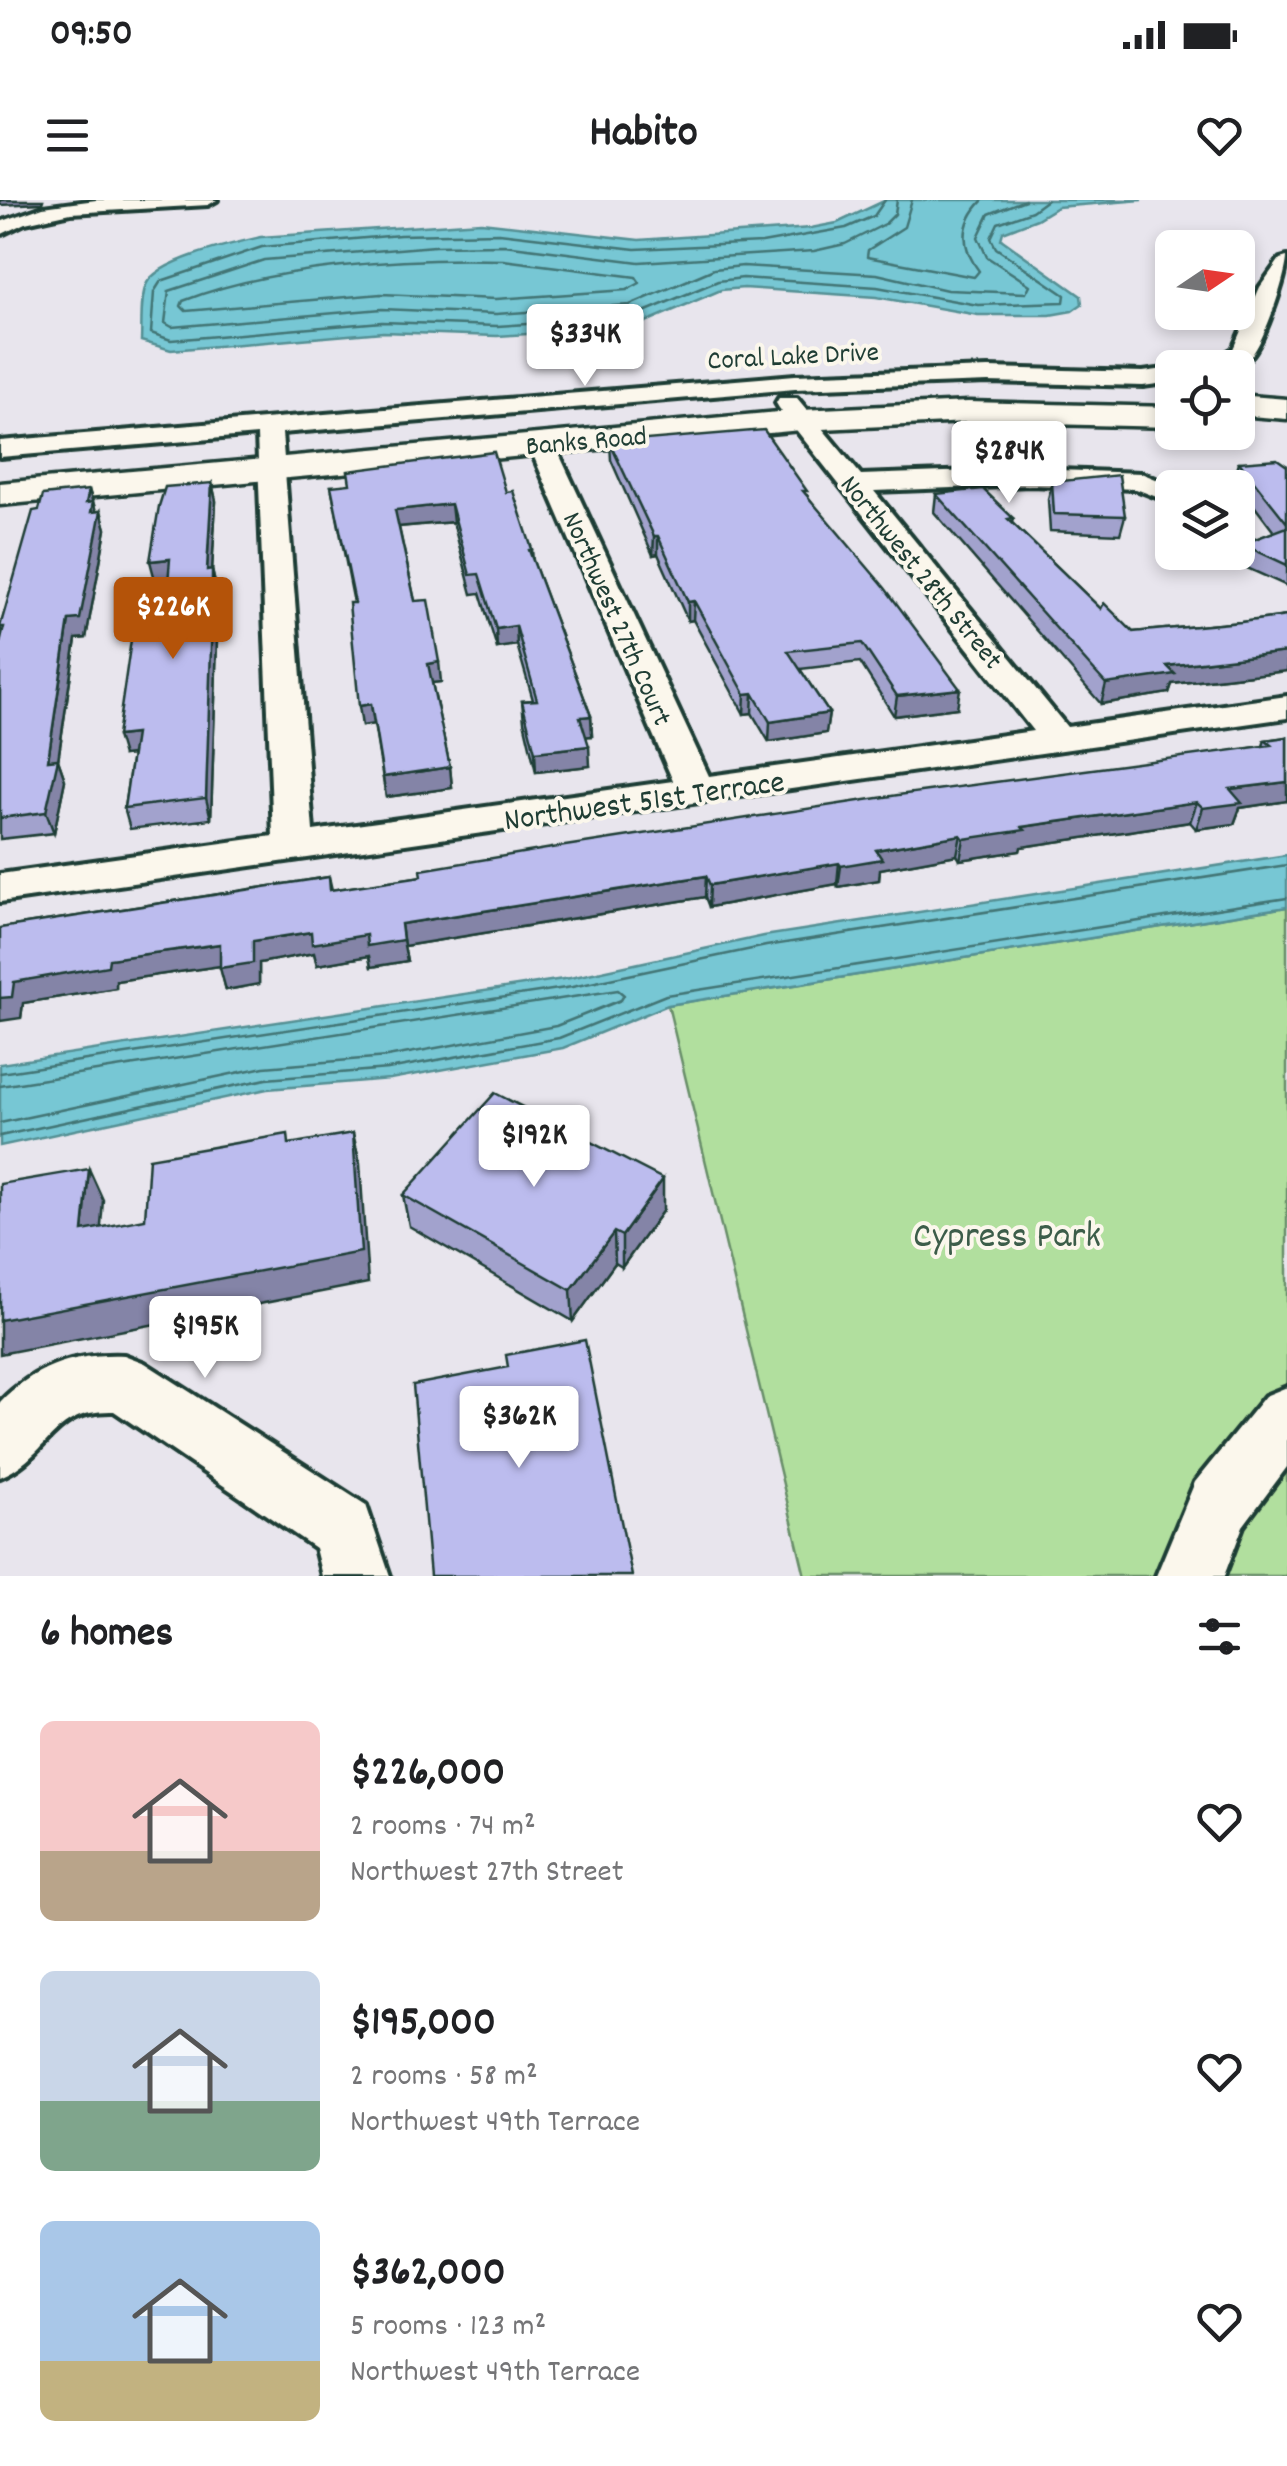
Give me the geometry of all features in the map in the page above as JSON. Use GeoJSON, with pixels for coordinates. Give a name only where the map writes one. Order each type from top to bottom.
{"type":"FeatureCollection","features":[{"type":"Feature","properties":{"kind":"street"},"geometry":{"type":"LineString","coordinates":[[0,229],[18,220],[78,208],[208,200]]}},
{"type":"Feature","properties":{"kind":"street"},"geometry":{"type":"LineString","coordinates":[[1244,350],[1270,287],[1287,262]]}},
{"type":"Feature","properties":{"kind":"street","name":"Coral Lake Drive"},"geometry":{"type":"LineString","coordinates":[[0,450],[271,448],[796,382],[988,375],[1155,377]]}},
{"type":"Feature","properties":{"kind":"street","name":"Banks Road"},"geometry":{"type":"LineString","coordinates":[[0,474],[271,448],[794,412],[962,396],[1155,401]]}},
{"type":"Feature","properties":{"kind":"street"},"geometry":{"type":"LineString","coordinates":[[1255,406],[1287,409]]}},
{"type":"Feature","properties":{"kind":"street","name":"Banks Road"},"geometry":{"type":"LineString","coordinates":[[0,494],[271,448],[541,444],[794,412],[1155,417]]}},
{"type":"Feature","properties":{"kind":"street","name":"Northwest 28th Street"},"geometry":{"type":"LineString","coordinates":[[794,412],[1057,738]]}},
{"type":"Feature","properties":{"kind":"street"},"geometry":{"type":"LineString","coordinates":[[1255,422],[1287,425]]}},
{"type":"Feature","properties":{"kind":"street","name":"Northwest 27th Court"},"geometry":{"type":"LineString","coordinates":[[541,444],[697,792]]}},
{"type":"Feature","properties":{"kind":"street"},"geometry":{"type":"LineString","coordinates":[[271,448],[294,848]]}},
{"type":"Feature","properties":{"kind":"street"},"geometry":{"type":"LineString","coordinates":[[853,484],[1031,476],[1141,481],[1155,487]]}},
{"type":"Feature","properties":{"kind":"street","name":"Northwest 51st Terrace"},"geometry":{"type":"LineString","coordinates":[[0,888],[1287,707]]}},
{"type":"Feature","properties":{"kind":"street"},"geometry":{"type":"LineString","coordinates":[[0,1446],[52,1393],[89,1380],[124,1382],[343,1528],[356,1576]]}},
{"type":"Feature","properties":{"kind":"street"},"geometry":{"type":"LineString","coordinates":[[1190,1576],[1218,1506],[1287,1417]]}},
{"type":"Feature","properties":{"kind":"green space","name":"Cypress Park"},"geometry":{"type":"Polygon","coordinates":[[[1287,907],[1287,1576],[805,1576],[668,1005],[1287,907]]]}},
{"type":"Feature","properties":{"kind":"water"},"geometry":{"type":"Polygon","coordinates":[[[886,200],[1142,200],[1057,207],[1003,232],[1001,239],[1081,296],[1082,304],[1072,311],[1050,315],[978,315],[876,297],[744,288],[721,290],[634,327],[497,336],[383,332],[171,350],[141,341],[143,298],[153,276],[180,260],[261,237],[481,222],[639,240],[811,228],[837,223],[886,200]]]}},
{"type":"Feature","properties":{"kind":"water"},"geometry":{"type":"Polygon","coordinates":[[[1287,855],[1287,907],[668,1005],[563,1048],[390,1079],[267,1089],[0,1146],[0,1064],[570,978],[764,936],[1287,855]]]}},
{"type":"Feature","properties":{"kind":"building"},"geometry":{"type":"Polygon","coordinates":[[[764,430],[807,491],[803,491],[885,588],[960,689],[897,696],[862,643],[788,651],[829,713],[770,722],[753,693],[745,694],[694,601],[688,602],[610,443],[764,430]]]}},
{"type":"Feature","properties":{"kind":"building"},"geometry":{"type":"Polygon","coordinates":[[[494,452],[506,492],[513,491],[532,549],[529,550],[591,716],[580,717],[589,746],[535,752],[522,701],[537,700],[516,626],[496,629],[479,574],[470,575],[451,504],[395,510],[415,601],[428,600],[439,662],[428,664],[450,767],[383,777],[371,704],[359,706],[349,603],[355,603],[331,486],[350,484],[348,471],[494,452]]]}},
{"type":"Feature","properties":{"kind":"building"},"geometry":{"type":"Polygon","coordinates":[[[1277,459],[1287,466],[1287,523],[1255,482],[1255,470],[1245,470],[1239,462],[1277,459]]]}},
{"type":"Feature","properties":{"kind":"building"},"geometry":{"type":"Polygon","coordinates":[[[1119,475],[1125,516],[1054,514],[1052,482],[1119,475]]]}},
{"type":"Feature","properties":{"kind":"building"},"geometry":{"type":"Polygon","coordinates":[[[212,483],[207,570],[212,569],[212,618],[206,798],[124,808],[135,734],[117,736],[132,633],[164,629],[170,559],[150,561],[159,506],[165,487],[212,483]]]}},
{"type":"Feature","properties":{"kind":"building"},"geometry":{"type":"Polygon","coordinates":[[[983,489],[1013,518],[1008,519],[1101,609],[1104,603],[1133,632],[1287,616],[1287,652],[1167,666],[1175,674],[1106,684],[936,494],[983,489]]]}},
{"type":"Feature","properties":{"kind":"building"},"geometry":{"type":"Polygon","coordinates":[[[89,490],[86,503],[93,502],[91,512],[101,511],[80,619],[69,620],[48,760],[58,759],[46,812],[0,818],[0,644],[4,627],[0,627],[33,511],[39,510],[43,495],[89,490]]]}},
{"type":"Feature","properties":{"kind":"building"},"geometry":{"type":"Polygon","coordinates":[[[1287,527],[1287,565],[1255,550],[1255,539],[1287,527]]]}},
{"type":"Feature","properties":{"kind":"building"},"geometry":{"type":"Polygon","coordinates":[[[1287,737],[1287,782],[1230,789],[1242,803],[1203,808],[1197,802],[964,839],[961,835],[876,850],[882,859],[841,866],[839,863],[710,885],[706,876],[401,924],[403,940],[367,946],[366,935],[312,944],[311,932],[253,941],[253,963],[220,968],[220,944],[109,959],[108,966],[14,982],[12,997],[0,998],[0,928],[329,877],[330,890],[422,876],[421,870],[552,848],[898,795],[1271,745],[1265,740],[1287,737]]]}},
{"type":"Feature","properties":{"kind":"building"},"geometry":{"type":"Polygon","coordinates":[[[495,1093],[663,1179],[622,1236],[614,1232],[571,1290],[403,1195],[495,1093]]]}},
{"type":"Feature","properties":{"kind":"building"},"geometry":{"type":"Polygon","coordinates":[[[353,1133],[361,1252],[0,1320],[0,1184],[89,1169],[83,1231],[145,1219],[149,1158],[288,1134],[289,1144],[353,1133]]]}},
{"type":"Feature","properties":{"kind":"building"},"geometry":{"type":"Polygon","coordinates":[[[585,1340],[632,1576],[430,1576],[413,1385],[508,1367],[506,1355],[585,1340]]]}}]}
